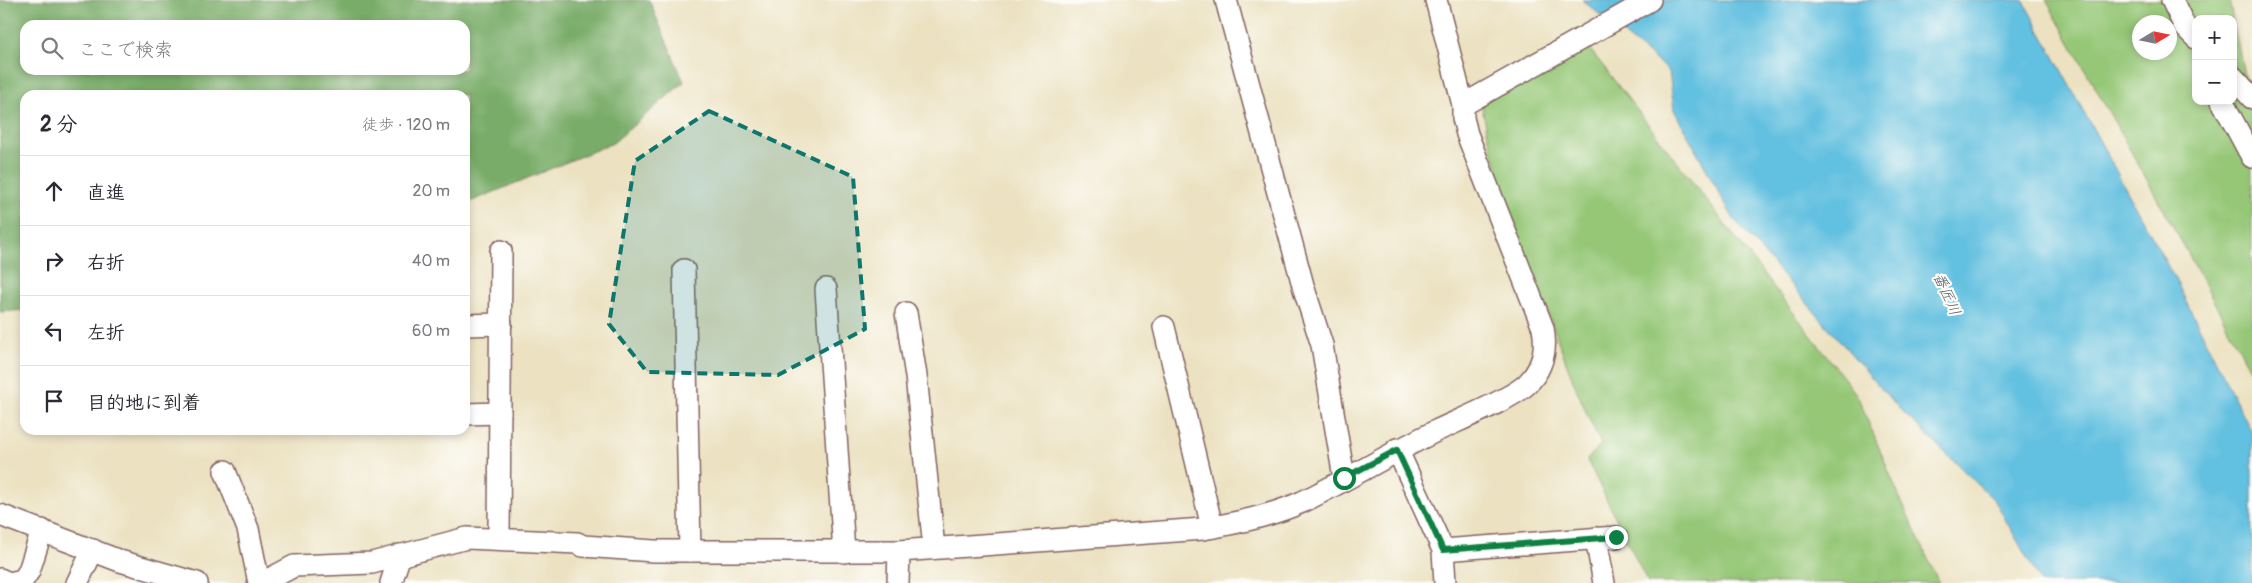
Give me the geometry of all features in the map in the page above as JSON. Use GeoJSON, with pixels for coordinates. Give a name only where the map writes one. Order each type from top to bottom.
{"type":"FeatureCollection","features":[{"type":"Feature","properties":{"kind":"street"},"geometry":{"type":"LineString","coordinates":[[1226,0],[1304,289],[1322,345],[1344,478]]}},
{"type":"Feature","properties":{"kind":"street"},"geometry":{"type":"LineString","coordinates":[[224,471],[248,529],[264,582],[294,566],[372,563],[467,538],[577,543],[583,546],[654,551],[899,551],[1212,527],[1266,514],[1301,502],[1397,450],[1522,390],[1530,382],[1542,362],[1545,340],[1543,328],[1467,134],[1463,118],[1463,105],[1436,0]]}},
{"type":"Feature","properties":{"kind":"street"},"geometry":{"type":"LineString","coordinates":[[1463,105],[1650,0]]}},
{"type":"Feature","properties":{"kind":"street"},"geometry":{"type":"LineString","coordinates":[[2172,0],[2185,27],[2192,34]]}},
{"type":"Feature","properties":{"kind":"street"},"geometry":{"type":"LineString","coordinates":[[2237,81],[2252,98]]}},
{"type":"Feature","properties":{"kind":"street"},"geometry":{"type":"LineString","coordinates":[[2224,105],[2252,157]]}},
{"type":"Feature","properties":{"kind":"street"},"geometry":{"type":"LineString","coordinates":[[499,538],[501,251]]}},
{"type":"Feature","properties":{"kind":"street"},"geometry":{"type":"LineString","coordinates":[[684,270],[690,551]]}},
{"type":"Feature","properties":{"kind":"street"},"geometry":{"type":"LineString","coordinates":[[826,289],[844,552]]}},
{"type":"Feature","properties":{"kind":"street"},"geometry":{"type":"LineString","coordinates":[[906,313],[916,376],[934,548]]}},
{"type":"Feature","properties":{"kind":"street"},"geometry":{"type":"LineString","coordinates":[[470,325],[501,324]]}},
{"type":"Feature","properties":{"kind":"street"},"geometry":{"type":"LineString","coordinates":[[1164,327],[1212,527]]}},
{"type":"Feature","properties":{"kind":"street"},"geometry":{"type":"LineString","coordinates":[[470,414],[500,414]]}},
{"type":"Feature","properties":{"kind":"street"},"geometry":{"type":"LineString","coordinates":[[1397,450],[1443,550],[1445,583]]}},
{"type":"Feature","properties":{"kind":"street"},"geometry":{"type":"LineString","coordinates":[[0,515],[120,561],[196,583]]}},
{"type":"Feature","properties":{"kind":"street"},"geometry":{"type":"LineString","coordinates":[[0,580],[9,583],[24,580],[29,571],[42,530]]}},
{"type":"Feature","properties":{"kind":"street"},"geometry":{"type":"LineString","coordinates":[[1443,550],[1606,538],[1604,583]]}},
{"type":"Feature","properties":{"kind":"street"},"geometry":{"type":"LineString","coordinates":[[77,583],[92,550]]}},
{"type":"Feature","properties":{"kind":"street"},"geometry":{"type":"LineString","coordinates":[[898,583],[899,551]]}},
{"type":"Feature","properties":{"kind":"street"},"geometry":{"type":"LineString","coordinates":[[391,583],[400,555]]}},
{"type":"Feature","properties":{"kind":"highlighted area"},"geometry":{"type":"Polygon","coordinates":[[[709,111],[853,177],[865,329],[778,375],[647,372],[609,324],[635,161],[709,111]]]}},
{"type":"Feature","properties":{"kind":"green space"},"geometry":{"type":"Polygon","coordinates":[[[0,0],[649,0],[684,82],[613,143],[470,202],[470,90],[20,90],[20,310],[0,312],[0,0]]]}},
{"type":"Feature","properties":{"kind":"green space"},"geometry":{"type":"Polygon","coordinates":[[[2046,0],[2229,0],[2232,15],[2192,15],[2192,105],[2237,105],[2237,40],[2252,114],[2252,373],[2189,255],[2046,0]]]}},
{"type":"Feature","properties":{"kind":"green space"},"geometry":{"type":"Polygon","coordinates":[[[1586,44],[1857,395],[1899,496],[1939,583],[1648,583],[1587,460],[1601,444],[1573,379],[1519,235],[1501,183],[1481,102],[1586,44]]]}},
{"type":"Feature","properties":{"kind":"water","name":"番匠川"},"geometry":{"type":"Polygon","coordinates":[[[1582,0],[1773,0],[1776,2],[1776,0],[2023,0],[2177,283],[2252,433],[2252,583],[2041,583],[1995,501],[1893,402],[1733,218],[1674,110],[1669,71],[1582,0]]]}},
{"type":"Feature","properties":{"kind":"route"},"geometry":{"type":"LineString","coordinates":[[1344,478],[1397,450],[1443,550],[1616,537]]}}]}
